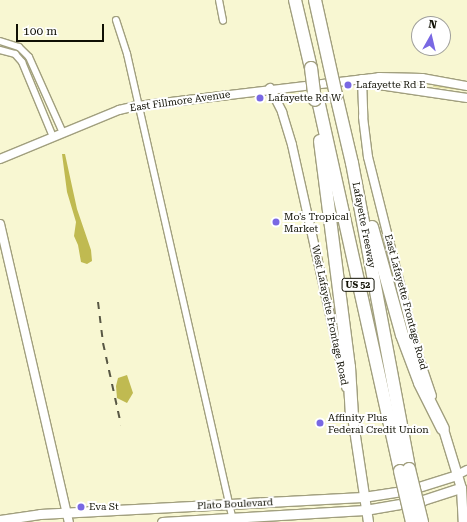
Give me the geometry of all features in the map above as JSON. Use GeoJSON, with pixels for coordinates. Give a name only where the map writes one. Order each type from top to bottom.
{"type":"FeatureCollection","features":[{"type":"Feature","properties":{"kind":"highway"},"geometry":{"type":"LineString","coordinates":[[295,0],[311,68],[316,100],[349,366],[352,416]]}},
{"type":"Feature","properties":{"kind":"highway","name":"Lafayette Freeway"},"geometry":{"type":"LineString","coordinates":[[315,0],[352,163],[405,470],[412,522]]}},
{"type":"Feature","properties":{"kind":"highway","name":"Lafayette Freeway"},"geometry":{"type":"LineString","coordinates":[[316,100],[405,470],[422,522]]}},
{"type":"Feature","properties":{"kind":"highway"},"geometry":{"type":"LineString","coordinates":[[352,163],[366,202],[400,329],[420,383],[443,429]]}},
{"type":"Feature","properties":{"kind":"main road","name":"West Lafayette Frontage Road"},"geometry":{"type":"LineString","coordinates":[[352,416],[363,498],[368,522]]}},
{"type":"Feature","properties":{"kind":"main road","name":"East Lafayette Frontage Road"},"geometry":{"type":"LineString","coordinates":[[443,429],[457,475],[464,487],[463,522]]}},
{"type":"Feature","properties":{"kind":"main road","name":"Plato Boulevard"},"geometry":{"type":"LineString","coordinates":[[0,520],[40,514],[68,518],[229,504],[363,498],[409,490],[457,475]]}},
{"type":"Feature","properties":{"kind":"main road","name":"Plato Boulevard"},"geometry":{"type":"LineString","coordinates":[[162,522],[233,520],[365,510],[423,500],[464,487]]}},
{"type":"Feature","properties":{"kind":"street"},"geometry":{"type":"LineString","coordinates":[[220,0],[223,21]]}},
{"type":"Feature","properties":{"kind":"street"},"geometry":{"type":"LineString","coordinates":[[116,20],[127,54],[137,106],[233,520]]}},
{"type":"Feature","properties":{"kind":"street"},"geometry":{"type":"LineString","coordinates":[[0,41],[19,47],[29,57],[63,133]]}},
{"type":"Feature","properties":{"kind":"street"},"geometry":{"type":"LineString","coordinates":[[0,50],[15,54],[22,62],[53,137]]}},
{"type":"Feature","properties":{"kind":"street","name":"East Fillmore Avenue"},"geometry":{"type":"LineString","coordinates":[[0,159],[63,133],[137,106],[270,88],[396,76],[419,77],[467,86]]}},
{"type":"Feature","properties":{"kind":"street","name":"East Fillmore Avenue"},"geometry":{"type":"LineString","coordinates":[[366,79],[379,85],[467,98]]}},
{"type":"Feature","properties":{"kind":"street","name":"East Lafayette Frontage Road"},"geometry":{"type":"LineString","coordinates":[[366,79],[363,117],[368,157],[417,352],[443,429]]}},
{"type":"Feature","properties":{"kind":"street","name":"West Lafayette Frontage Road"},"geometry":{"type":"LineString","coordinates":[[270,88],[282,112],[292,145],[352,416]]}},
{"type":"Feature","properties":{"kind":"street"},"geometry":{"type":"LineString","coordinates":[[0,224],[68,518]]}},
{"type":"Feature","properties":{"kind":"street","name":"Plato Boulevard"},"geometry":{"type":"LineString","coordinates":[[457,475],[467,470]]}},
{"type":"Feature","properties":{"kind":"shaded area"},"geometry":{"type":"Polygon","coordinates":[[[434,84],[457,88],[458,90],[433,87],[434,84]]]}},
{"type":"Feature","properties":{"kind":"shaded area"},"geometry":{"type":"Polygon","coordinates":[[[62,154],[65,154],[77,209],[91,250],[92,261],[87,264],[81,262],[78,245],[74,236],[76,222],[67,192],[62,154]]]}},
{"type":"Feature","properties":{"kind":"shaded area"},"geometry":{"type":"Polygon","coordinates":[[[127,375],[133,393],[127,403],[117,398],[116,386],[118,378],[127,375]]]}},
{"type":"Feature","properties":{"kind":"railway"},"geometry":{"type":"LineString","coordinates":[[98,302],[103,343],[121,425]]}},
{"type":"Feature","properties":{"kind":"place","name":"Lafayette Rd E"},"geometry":{"type":"Point","coordinates":[348,85]}},
{"type":"Feature","properties":{"kind":"place","name":"Lafayette Rd W"},"geometry":{"type":"Point","coordinates":[260,98]}},
{"type":"Feature","properties":{"kind":"place","name":"Mo's Tropical Market"},"geometry":{"type":"Point","coordinates":[276,222]}},
{"type":"Feature","properties":{"kind":"place","name":"Affinity Plus Federal Credit Union"},"geometry":{"type":"Point","coordinates":[320,423]}},
{"type":"Feature","properties":{"kind":"place","name":"Eva St"},"geometry":{"type":"Point","coordinates":[81,507]}}]}
